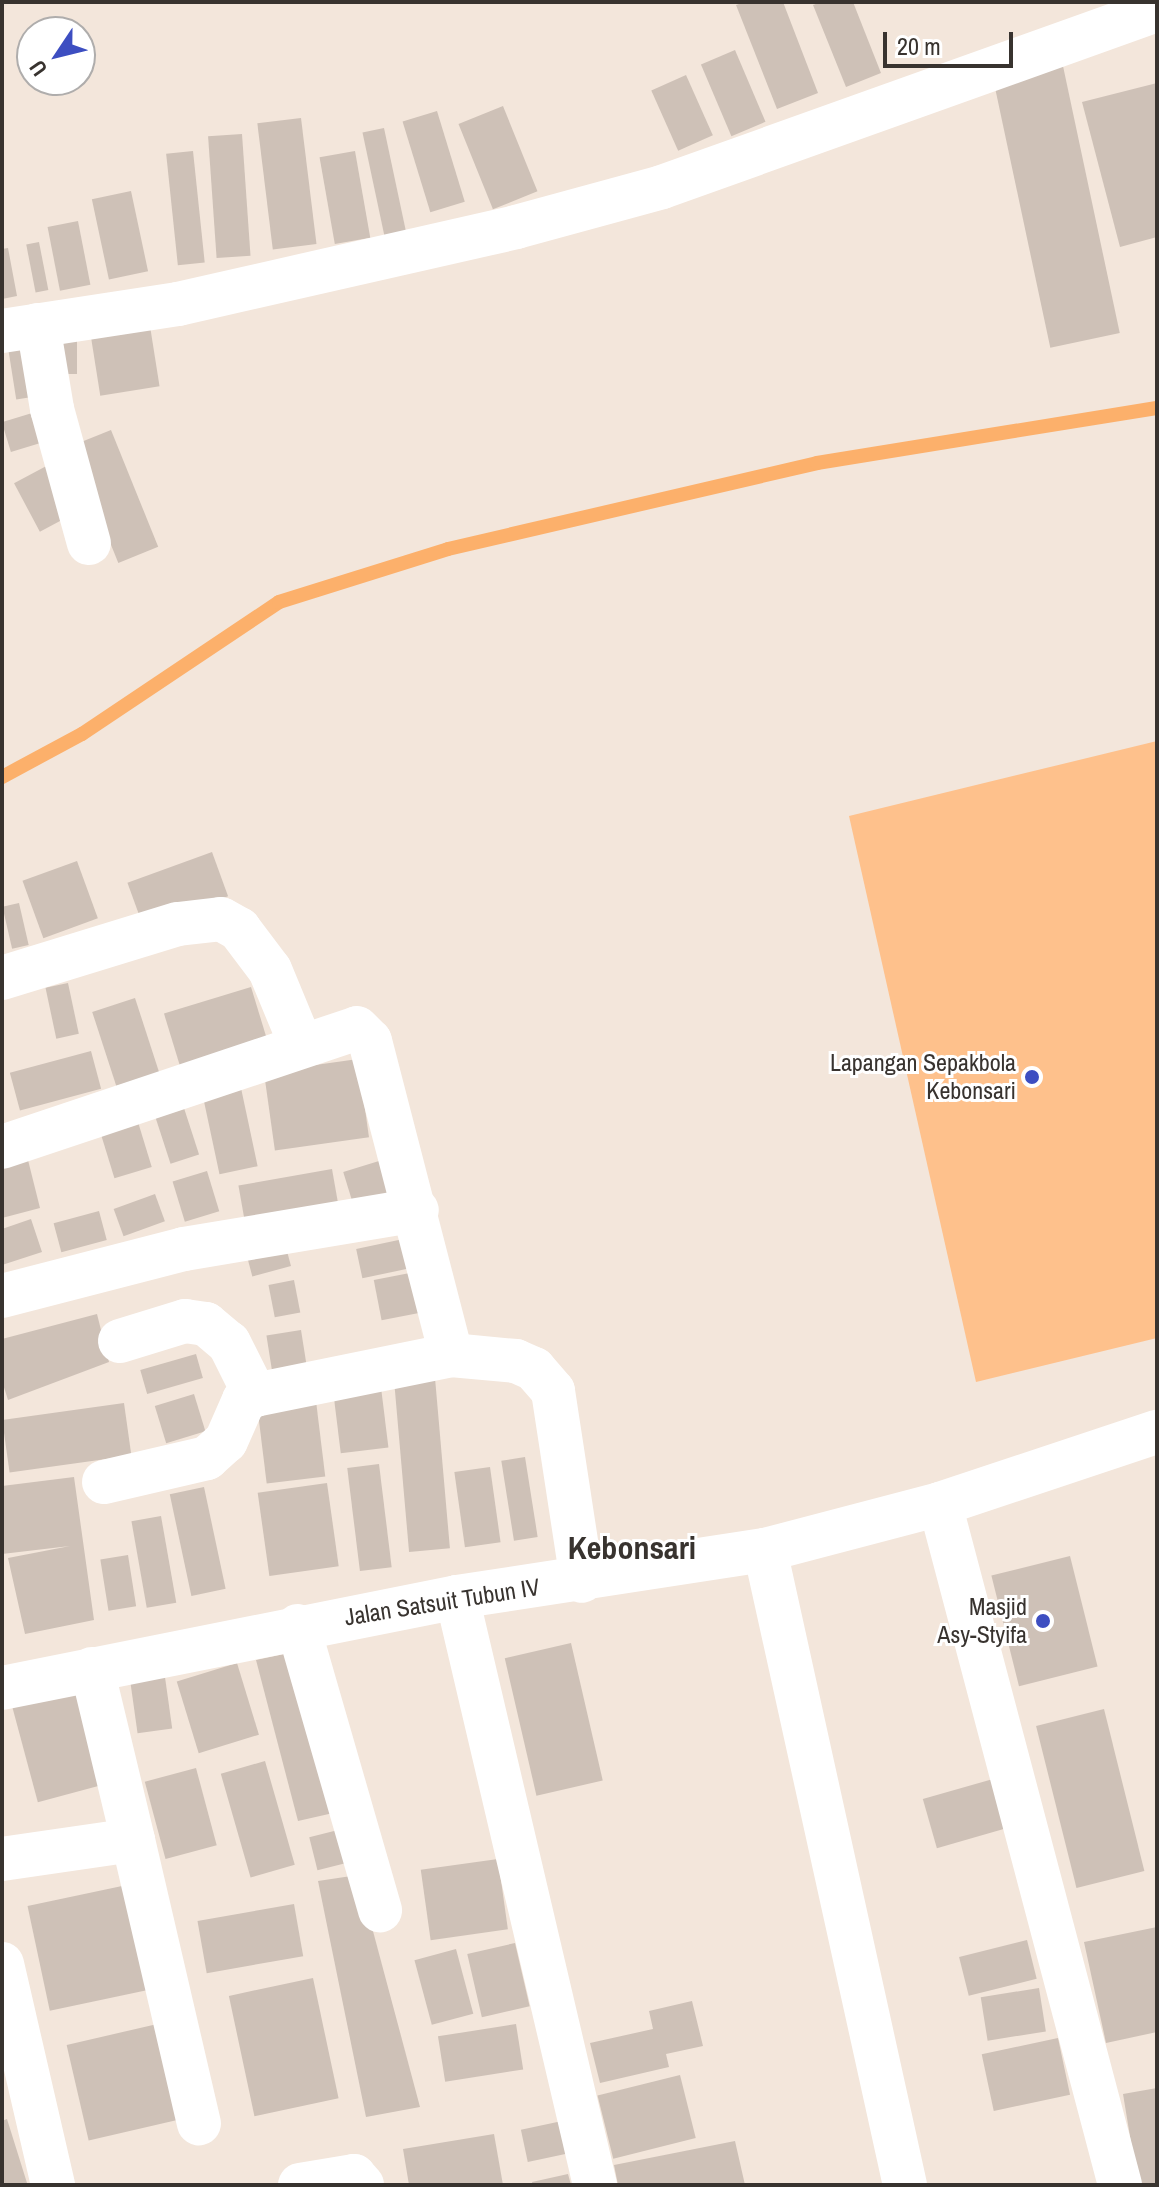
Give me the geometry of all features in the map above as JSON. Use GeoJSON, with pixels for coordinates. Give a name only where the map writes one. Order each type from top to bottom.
{"type":"FeatureCollection","features":[{"type":"Feature","properties":{"kind":"street"},"geometry":{"type":"LineString","coordinates":[[89,543],[52,409],[20,328],[193,301],[516,227],[662,187],[1157,10]]}},
{"type":"Feature","properties":{"kind":"street"},"geometry":{"type":"LineString","coordinates":[[2,978],[203,917],[221,919],[239,929],[270,970],[301,1045]]}},
{"type":"Feature","properties":{"kind":"street"},"geometry":{"type":"LineString","coordinates":[[2,1147],[357,1028],[370,1041],[417,1210],[451,1355]]}},
{"type":"Feature","properties":{"kind":"street"},"geometry":{"type":"LineString","coordinates":[[2,1296],[184,1249],[417,1210]]}},
{"type":"Feature","properties":{"kind":"street"},"geometry":{"type":"LineString","coordinates":[[120,1341],[185,1321],[206,1324],[229,1343],[255,1395]]}},
{"type":"Feature","properties":{"kind":"street"},"geometry":{"type":"LineString","coordinates":[[104,1482],[207,1458],[226,1441],[244,1400],[255,1395],[451,1355],[516,1361],[534,1369],[553,1391],[582,1581]]}},
{"type":"Feature","properties":{"kind":"street","name":"Jalan Satsuit Tubun IV"},"geometry":{"type":"LineString","coordinates":[[2,1688],[298,1626],[457,1597],[582,1581],[765,1550],[940,1504],[1157,1432]]}},
{"type":"Feature","properties":{"kind":"street"},"geometry":{"type":"LineString","coordinates":[[940,1504],[1120,2185]]}},
{"type":"Feature","properties":{"kind":"street"},"geometry":{"type":"LineString","coordinates":[[765,1550],[905,2185]]}},
{"type":"Feature","properties":{"kind":"street"},"geometry":{"type":"LineString","coordinates":[[457,1597],[595,2185]]}},
{"type":"Feature","properties":{"kind":"street"},"geometry":{"type":"LineString","coordinates":[[298,1626],[380,1910]]}},
{"type":"Feature","properties":{"kind":"street"},"geometry":{"type":"LineString","coordinates":[[92,1669],[199,2123]]}},
{"type":"Feature","properties":{"kind":"street"},"geometry":{"type":"LineString","coordinates":[[2,1859],[133,1840]]}},
{"type":"Feature","properties":{"kind":"street"},"geometry":{"type":"LineString","coordinates":[[2,1964],[53,2185]]}},
{"type":"Feature","properties":{"kind":"street"},"geometry":{"type":"LineString","coordinates":[[300,2185],[354,2176],[362,2185]]}},
{"type":"Feature","properties":{"kind":"shaded area","name":"Lapangan Sepakbola Kebonsari"},"geometry":{"type":"Polygon","coordinates":[[[1157,741],[1157,1338],[976,1382],[849,816],[1157,741]]]}},
{"type":"Feature","properties":{"kind":"building"},"geometry":{"type":"Polygon","coordinates":[[[745,2],[783,2],[818,93],[777,109],[736,5],[745,2]]]}},
{"type":"Feature","properties":{"kind":"building"},"geometry":{"type":"Polygon","coordinates":[[[853,2],[881,73],[846,87],[813,5],[853,2]]]}},
{"type":"Feature","properties":{"kind":"building"},"geometry":{"type":"Polygon","coordinates":[[[735,50],[765,122],[731,136],[701,64],[735,50]]]}},
{"type":"Feature","properties":{"kind":"building"},"geometry":{"type":"Polygon","coordinates":[[[1063,66],[1120,333],[1050,348],[994,81],[1063,66]]]}},
{"type":"Feature","properties":{"kind":"building"},"geometry":{"type":"Polygon","coordinates":[[[686,75],[713,135],[678,151],[651,90],[686,75]]]}},
{"type":"Feature","properties":{"kind":"building"},"geometry":{"type":"Polygon","coordinates":[[[1157,83],[1157,237],[1120,247],[1082,102],[1157,83]]]}},
{"type":"Feature","properties":{"kind":"building"},"geometry":{"type":"Polygon","coordinates":[[[503,106],[537,191],[493,209],[458,124],[503,106]]]}},
{"type":"Feature","properties":{"kind":"building"},"geometry":{"type":"Polygon","coordinates":[[[437,111],[465,202],[430,212],[403,122],[437,111]]]}},
{"type":"Feature","properties":{"kind":"building"},"geometry":{"type":"Polygon","coordinates":[[[301,118],[316,244],[273,249],[257,123],[301,118]]]}},
{"type":"Feature","properties":{"kind":"building"},"geometry":{"type":"Polygon","coordinates":[[[384,128],[406,233],[385,237],[362,133],[384,128]]]}},
{"type":"Feature","properties":{"kind":"building"},"geometry":{"type":"Polygon","coordinates":[[[242,134],[251,256],[217,258],[208,136],[242,134]]]}},
{"type":"Feature","properties":{"kind":"building"},"geometry":{"type":"Polygon","coordinates":[[[193,151],[205,262],[178,265],[166,154],[193,151]]]}},
{"type":"Feature","properties":{"kind":"building"},"geometry":{"type":"Polygon","coordinates":[[[355,151],[370,238],[335,244],[320,157],[355,151]]]}},
{"type":"Feature","properties":{"kind":"building"},"geometry":{"type":"Polygon","coordinates":[[[131,191],[148,271],[109,280],[92,199],[131,191]]]}},
{"type":"Feature","properties":{"kind":"building"},"geometry":{"type":"Polygon","coordinates":[[[78,221],[90,285],[60,291],[48,227],[78,221]]]}},
{"type":"Feature","properties":{"kind":"building"},"geometry":{"type":"Polygon","coordinates":[[[39,242],[48,290],[36,293],[26,244],[39,242]]]}},
{"type":"Feature","properties":{"kind":"building"},"geometry":{"type":"Polygon","coordinates":[[[8,248],[17,296],[2,299],[2,249],[8,248]]]}},
{"type":"Feature","properties":{"kind":"building"},"geometry":{"type":"Polygon","coordinates":[[[150,326],[160,386],[100,396],[91,335],[150,326]]]}},
{"type":"Feature","properties":{"kind":"building"},"geometry":{"type":"Polygon","coordinates":[[[53,331],[77,331],[77,374],[53,374],[53,331]]]}},
{"type":"Feature","properties":{"kind":"building"},"geometry":{"type":"Polygon","coordinates":[[[34,339],[43,395],[16,400],[7,343],[34,339]]]}},
{"type":"Feature","properties":{"kind":"building"},"geometry":{"type":"Polygon","coordinates":[[[42,410],[51,440],[11,452],[2,422],[42,410]]]}},
{"type":"Feature","properties":{"kind":"building"},"geometry":{"type":"Polygon","coordinates":[[[111,430],[158,547],[118,563],[71,446],[111,430]]]}},
{"type":"Feature","properties":{"kind":"building"},"geometry":{"type":"Polygon","coordinates":[[[52,463],[78,512],[40,532],[14,483],[52,463]]]}},
{"type":"Feature","properties":{"kind":"building"},"geometry":{"type":"Polygon","coordinates":[[[212,852],[228,896],[144,927],[127,883],[212,852]]]}},
{"type":"Feature","properties":{"kind":"building"},"geometry":{"type":"Polygon","coordinates":[[[77,861],[98,918],[43,938],[22,881],[77,861]]]}},
{"type":"Feature","properties":{"kind":"building"},"geometry":{"type":"Polygon","coordinates":[[[19,903],[29,945],[12,949],[2,907],[19,903]]]}},
{"type":"Feature","properties":{"kind":"building"},"geometry":{"type":"Polygon","coordinates":[[[68,983],[79,1034],[56,1039],[46,988],[68,983]]]}},
{"type":"Feature","properties":{"kind":"building"},"geometry":{"type":"Polygon","coordinates":[[[251,987],[267,1041],[180,1067],[164,1014],[251,987]]]}},
{"type":"Feature","properties":{"kind":"building"},"geometry":{"type":"Polygon","coordinates":[[[135,998],[159,1072],[116,1086],[92,1012],[135,998]]]}},
{"type":"Feature","properties":{"kind":"building"},"geometry":{"type":"Polygon","coordinates":[[[91,1051],[101,1089],[20,1110],[10,1073],[91,1051]]]}},
{"type":"Feature","properties":{"kind":"building"},"geometry":{"type":"Polygon","coordinates":[[[358,1059],[369,1137],[275,1150],[264,1072],[358,1059]]]}},
{"type":"Feature","properties":{"kind":"building"},"geometry":{"type":"Polygon","coordinates":[[[241,1088],[258,1166],[219,1174],[203,1096],[241,1088]]]}},
{"type":"Feature","properties":{"kind":"building"},"geometry":{"type":"Polygon","coordinates":[[[183,1105],[199,1154],[171,1164],[154,1114],[183,1105]]]}},
{"type":"Feature","properties":{"kind":"building"},"geometry":{"type":"Polygon","coordinates":[[[138,1122],[152,1167],[114,1178],[101,1133],[138,1122]]]}},
{"type":"Feature","properties":{"kind":"building"},"geometry":{"type":"Polygon","coordinates":[[[392,1157],[404,1197],[356,1212],[343,1172],[392,1157]]]}},
{"type":"Feature","properties":{"kind":"building"},"geometry":{"type":"Polygon","coordinates":[[[28,1160],[40,1208],[2,1218],[2,1167],[28,1160]]]}},
{"type":"Feature","properties":{"kind":"building"},"geometry":{"type":"Polygon","coordinates":[[[332,1169],[340,1216],[247,1233],[238,1185],[332,1169]]]}},
{"type":"Feature","properties":{"kind":"building"},"geometry":{"type":"Polygon","coordinates":[[[207,1171],[219,1211],[185,1222],[173,1182],[207,1171]]]}},
{"type":"Feature","properties":{"kind":"building"},"geometry":{"type":"Polygon","coordinates":[[[155,1194],[165,1221],[124,1236],[114,1209],[155,1194]]]}},
{"type":"Feature","properties":{"kind":"building"},"geometry":{"type":"Polygon","coordinates":[[[99,1211],[107,1240],[61,1252],[54,1223],[99,1211]]]}},
{"type":"Feature","properties":{"kind":"building"},"geometry":{"type":"Polygon","coordinates":[[[31,1219],[42,1252],[2,1265],[2,1229],[31,1219]]]}},
{"type":"Feature","properties":{"kind":"building"},"geometry":{"type":"Polygon","coordinates":[[[408,1238],[414,1267],[362,1278],[356,1249],[408,1238]]]}},
{"type":"Feature","properties":{"kind":"building"},"geometry":{"type":"Polygon","coordinates":[[[284,1240],[291,1266],[252,1276],[245,1250],[284,1240]]]}},
{"type":"Feature","properties":{"kind":"building"},"geometry":{"type":"Polygon","coordinates":[[[415,1272],[423,1312],[382,1320],[374,1280],[415,1272]]]}},
{"type":"Feature","properties":{"kind":"building"},"geometry":{"type":"Polygon","coordinates":[[[294,1280],[300,1312],[275,1317],[268,1285],[294,1280]]]}},
{"type":"Feature","properties":{"kind":"building"},"geometry":{"type":"Polygon","coordinates":[[[97,1314],[109,1362],[8,1400],[2,1381],[2,1339],[97,1314]]]}},
{"type":"Feature","properties":{"kind":"building"},"geometry":{"type":"Polygon","coordinates":[[[301,1330],[307,1369],[273,1374],[266,1335],[301,1330]]]}},
{"type":"Feature","properties":{"kind":"building"},"geometry":{"type":"Polygon","coordinates":[[[196,1354],[203,1378],[147,1394],[140,1370],[196,1354]]]}},
{"type":"Feature","properties":{"kind":"building"},"geometry":{"type":"Polygon","coordinates":[[[435,1378],[450,1548],[409,1552],[394,1382],[435,1378]]]}},
{"type":"Feature","properties":{"kind":"building"},"geometry":{"type":"Polygon","coordinates":[[[380,1379],[388,1447],[341,1453],[332,1385],[380,1379]]]}},
{"type":"Feature","properties":{"kind":"building"},"geometry":{"type":"Polygon","coordinates":[[[194,1394],[205,1431],[166,1443],[155,1406],[194,1394]]]}},
{"type":"Feature","properties":{"kind":"building"},"geometry":{"type":"Polygon","coordinates":[[[316,1401],[325,1476],[267,1484],[257,1408],[316,1401]]]}},
{"type":"Feature","properties":{"kind":"building"},"geometry":{"type":"Polygon","coordinates":[[[124,1403],[131,1455],[10,1473],[2,1420],[124,1403]]]}},
{"type":"Feature","properties":{"kind":"building"},"geometry":{"type":"Polygon","coordinates":[[[525,1457],[538,1537],[514,1541],[501,1461],[525,1457]]]}},
{"type":"Feature","properties":{"kind":"building"},"geometry":{"type":"Polygon","coordinates":[[[379,1464],[392,1567],[360,1571],[347,1468],[379,1464]]]}},
{"type":"Feature","properties":{"kind":"building"},"geometry":{"type":"Polygon","coordinates":[[[490,1467],[501,1542],[465,1547],[454,1472],[490,1467]]]}},
{"type":"Feature","properties":{"kind":"building"},"geometry":{"type":"Polygon","coordinates":[[[74,1477],[94,1620],[25,1634],[8,1558],[70,1546],[2,1554],[2,1486],[74,1477]]]}},
{"type":"Feature","properties":{"kind":"building"},"geometry":{"type":"Polygon","coordinates":[[[327,1483],[339,1566],[269,1576],[258,1493],[327,1483]]]}},
{"type":"Feature","properties":{"kind":"building"},"geometry":{"type":"Polygon","coordinates":[[[204,1487],[226,1589],[191,1596],[170,1494],[204,1487]]]}},
{"type":"Feature","properties":{"kind":"building"},"geometry":{"type":"Polygon","coordinates":[[[161,1516],[176,1603],[147,1608],[131,1521],[161,1516]]]}},
{"type":"Feature","properties":{"kind":"building"},"geometry":{"type":"Polygon","coordinates":[[[128,1555],[136,1606],[108,1611],[100,1559],[128,1555]]]}},
{"type":"Feature","properties":{"kind":"building","name":"Masjid Asy-Styifa"},"geometry":{"type":"Polygon","coordinates":[[[1070,1556],[1098,1667],[1019,1686],[991,1576],[1070,1556]]]}},
{"type":"Feature","properties":{"kind":"building"},"geometry":{"type":"Polygon","coordinates":[[[571,1643],[603,1780],[536,1796],[505,1658],[571,1643]]]}},
{"type":"Feature","properties":{"kind":"building"},"geometry":{"type":"Polygon","coordinates":[[[289,1653],[342,1811],[298,1821],[256,1660],[289,1653]]]}},
{"type":"Feature","properties":{"kind":"building"},"geometry":{"type":"Polygon","coordinates":[[[237,1663],[259,1735],[199,1753],[177,1681],[237,1663]]]}},
{"type":"Feature","properties":{"kind":"building"},"geometry":{"type":"Polygon","coordinates":[[[164,1670],[172,1728],[138,1733],[129,1675],[164,1670]]]}},
{"type":"Feature","properties":{"kind":"building"},"geometry":{"type":"Polygon","coordinates":[[[84,1677],[112,1782],[38,1802],[10,1697],[84,1677]]]}},
{"type":"Feature","properties":{"kind":"building"},"geometry":{"type":"Polygon","coordinates":[[[1104,1709],[1144,1871],[1076,1888],[1036,1726],[1104,1709]]]}},
{"type":"Feature","properties":{"kind":"building"},"geometry":{"type":"Polygon","coordinates":[[[265,1761],[295,1865],[251,1877],[221,1774],[265,1761]]]}},
{"type":"Feature","properties":{"kind":"building"},"geometry":{"type":"Polygon","coordinates":[[[196,1768],[217,1845],[166,1859],[145,1782],[196,1768]]]}},
{"type":"Feature","properties":{"kind":"building"},"geometry":{"type":"Polygon","coordinates":[[[993,1779],[1007,1828],[937,1848],[923,1799],[993,1779]]]}},
{"type":"Feature","properties":{"kind":"building"},"geometry":{"type":"Polygon","coordinates":[[[350,1827],[358,1860],[317,1870],[309,1837],[350,1827]]]}},
{"type":"Feature","properties":{"kind":"building"},"geometry":{"type":"Polygon","coordinates":[[[498,1859],[508,1929],[431,1940],[421,1870],[498,1859]]]}},
{"type":"Feature","properties":{"kind":"building"},"geometry":{"type":"Polygon","coordinates":[[[358,1875],[420,2107],[366,2117],[318,1881],[358,1875]]]}},
{"type":"Feature","properties":{"kind":"building"},"geometry":{"type":"Polygon","coordinates":[[[141,1882],[163,1987],[50,2011],[28,1906],[141,1882]]]}},
{"type":"Feature","properties":{"kind":"building"},"geometry":{"type":"Polygon","coordinates":[[[294,1904],[303,1956],[207,1973],[197,1921],[294,1904]]]}},
{"type":"Feature","properties":{"kind":"building"},"geometry":{"type":"Polygon","coordinates":[[[1157,1927],[1157,2032],[1106,2043],[1084,1942],[1157,1927]]]}},
{"type":"Feature","properties":{"kind":"building"},"geometry":{"type":"Polygon","coordinates":[[[1027,1940],[1037,1979],[969,1996],[959,1957],[1027,1940]]]}},
{"type":"Feature","properties":{"kind":"building"},"geometry":{"type":"Polygon","coordinates":[[[515,1943],[530,2006],[482,2017],[467,1954],[515,1943]]]}},
{"type":"Feature","properties":{"kind":"building"},"geometry":{"type":"Polygon","coordinates":[[[456,1949],[473,2014],[432,2025],[414,1960],[456,1949]]]}},
{"type":"Feature","properties":{"kind":"building"},"geometry":{"type":"Polygon","coordinates":[[[313,1978],[339,2098],[254,2116],[229,1996],[313,1978]]]}},
{"type":"Feature","properties":{"kind":"building"},"geometry":{"type":"Polygon","coordinates":[[[1039,1988],[1046,2031],[988,2041],[981,1997],[1039,1988]]]}},
{"type":"Feature","properties":{"kind":"building"},"geometry":{"type":"Polygon","coordinates":[[[692,2001],[703,2046],[666,2054],[669,2067],[600,2083],[590,2043],[653,2029],[649,2011],[692,2001]]]}},
{"type":"Feature","properties":{"kind":"building"},"geometry":{"type":"Polygon","coordinates":[[[166,2022],[188,2117],[89,2140],[67,2045],[166,2022]]]}},
{"type":"Feature","properties":{"kind":"building"},"geometry":{"type":"Polygon","coordinates":[[[516,2024],[523,2069],[445,2082],[438,2036],[516,2024]]]}},
{"type":"Feature","properties":{"kind":"building"},"geometry":{"type":"Polygon","coordinates":[[[1058,2038],[1070,2095],[994,2111],[982,2054],[1058,2038]]]}},
{"type":"Feature","properties":{"kind":"building"},"geometry":{"type":"Polygon","coordinates":[[[680,2075],[696,2138],[613,2159],[598,2096],[680,2075]]]}},
{"type":"Feature","properties":{"kind":"building"},"geometry":{"type":"Polygon","coordinates":[[[1157,2088],[1157,2185],[1138,2185],[1123,2094],[1157,2088]]]}},
{"type":"Feature","properties":{"kind":"building"},"geometry":{"type":"Polygon","coordinates":[[[7,2119],[27,2183],[22,2185],[2,2185],[2,2121],[7,2119]]]}},
{"type":"Feature","properties":{"kind":"building"},"geometry":{"type":"Polygon","coordinates":[[[562,2121],[569,2153],[528,2162],[521,2130],[562,2121]]]}},
{"type":"Feature","properties":{"kind":"building"},"geometry":{"type":"Polygon","coordinates":[[[494,2134],[503,2185],[409,2185],[403,2149],[494,2134]]]}},
{"type":"Feature","properties":{"kind":"building"},"geometry":{"type":"Polygon","coordinates":[[[735,2141],[745,2185],[618,2185],[614,2165],[735,2141]]]}},
{"type":"Feature","properties":{"kind":"building"},"geometry":{"type":"Polygon","coordinates":[[[568,2174],[571,2185],[533,2185],[532,2182],[568,2174]]]}},
{"type":"Feature","properties":{"kind":"waterway"},"geometry":{"type":"LineString","coordinates":[[2,777],[82,734],[279,602],[448,549],[817,463],[1157,408]]}},
{"type":"Feature","properties":{"kind":"place","name":"Lapangan Sepakbola Kebonsari"},"geometry":{"type":"Point","coordinates":[1032,1077]}},
{"type":"Feature","properties":{"kind":"place","name":"Masjid Asy-Styifa"},"geometry":{"type":"Point","coordinates":[1043,1621]}},
{"type":"Feature","properties":{"kind":"district","name":"Kebonsari"},"geometry":{"type":"Point","coordinates":[632,1548]}}]}
